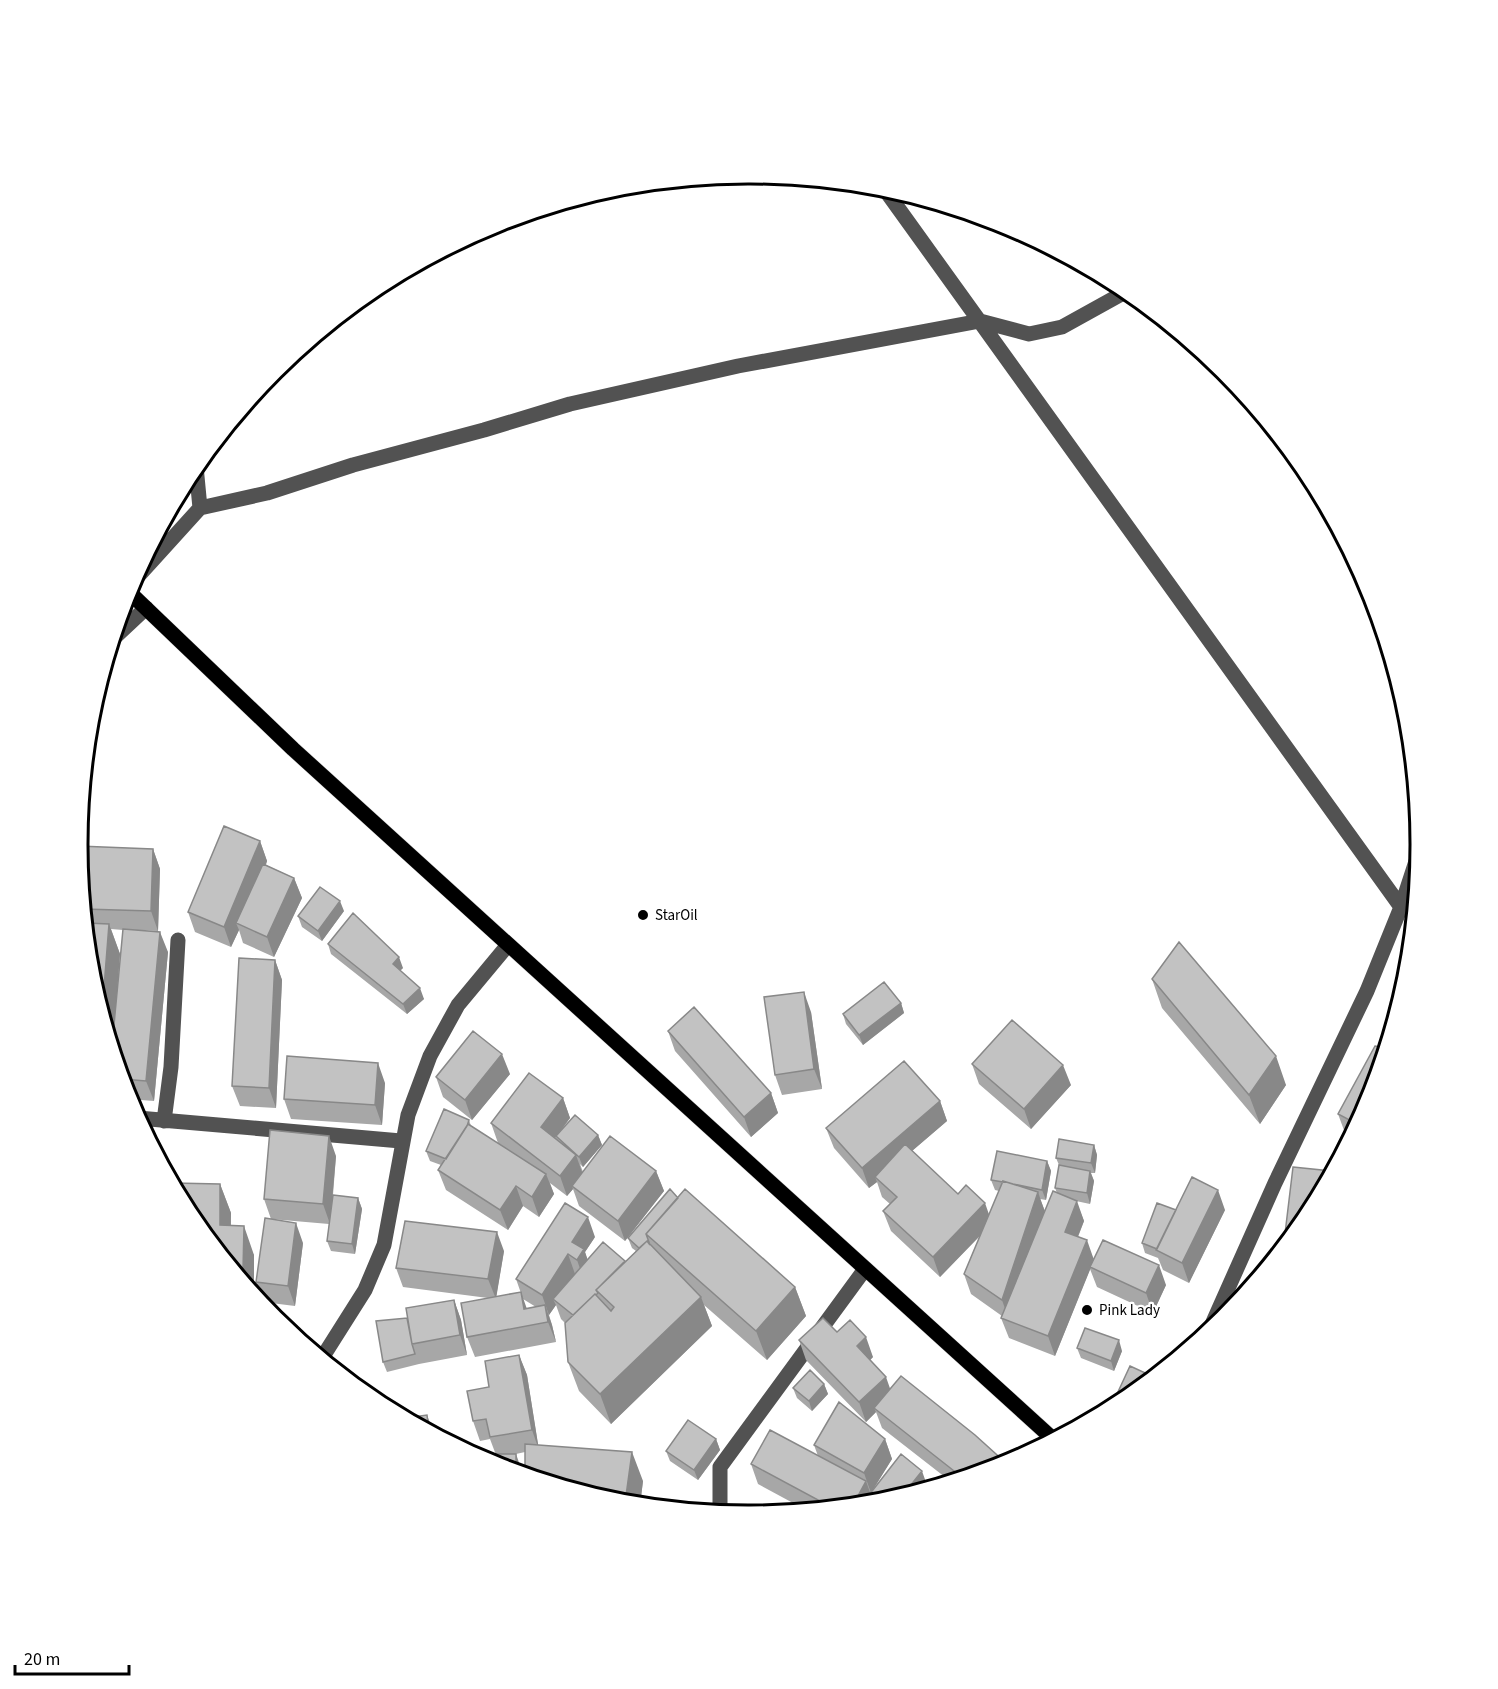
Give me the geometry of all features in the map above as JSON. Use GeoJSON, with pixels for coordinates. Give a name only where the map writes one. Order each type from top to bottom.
{"type":"FeatureCollection","features":[{"type":"Feature","properties":{"kind":"main road"},"geometry":{"type":"LineString","coordinates":[[136,599],[293,749],[1047,1434]]}},
{"type":"Feature","properties":{"kind":"street"},"geometry":{"type":"LineString","coordinates":[[893,201],[1401,907]]}},
{"type":"Feature","properties":{"kind":"street"},"geometry":{"type":"LineString","coordinates":[[154,559],[200,508],[267,493],[353,465],[592,399],[738,366],[980,321],[1029,334],[1062,327],[1118,296]]}},
{"type":"Feature","properties":{"kind":"street"},"geometry":{"type":"LineString","coordinates":[[198,482],[200,508]]}},
{"type":"Feature","properties":{"kind":"street"},"geometry":{"type":"LineString","coordinates":[[126,627],[146,608]]}},
{"type":"Feature","properties":{"kind":"street"},"geometry":{"type":"LineString","coordinates":[[1219,1309],[1275,1183],[1367,991],[1408,885]]}},
{"type":"Feature","properties":{"kind":"street"},"geometry":{"type":"LineString","coordinates":[[165,1121],[171,1067],[178,940]]}},
{"type":"Feature","properties":{"kind":"street"},"geometry":{"type":"LineString","coordinates":[[326,1351],[365,1290],[384,1245],[401,1141],[430,1056],[458,1005],[507,945]]}},
{"type":"Feature","properties":{"kind":"street"},"geometry":{"type":"LineString","coordinates":[[149,1119],[401,1141]]}},
{"type":"Feature","properties":{"kind":"street"},"geometry":{"type":"LineString","coordinates":[[720,1504],[720,1467],[865,1269]]}},
{"type":"Feature","properties":{"kind":"building"},"geometry":{"type":"Polygon","coordinates":[[[224,826],[260,841],[224,927],[188,912],[224,826]]]}},
{"type":"Feature","properties":{"kind":"building"},"geometry":{"type":"Polygon","coordinates":[[[88,846],[153,849],[151,911],[92,909],[88,846]]]}},
{"type":"Feature","properties":{"kind":"building"},"geometry":{"type":"Polygon","coordinates":[[[263,864],[294,878],[267,937],[236,923],[263,864]]]}},
{"type":"Feature","properties":{"kind":"building"},"geometry":{"type":"Polygon","coordinates":[[[320,887],[340,901],[318,931],[298,916],[320,887]]]}},
{"type":"Feature","properties":{"kind":"building"},"geometry":{"type":"Polygon","coordinates":[[[353,913],[399,957],[393,964],[420,988],[403,1004],[328,944],[353,913]]]}},
{"type":"Feature","properties":{"kind":"building"},"geometry":{"type":"Polygon","coordinates":[[[93,923],[109,924],[104,986],[93,923]]]}},
{"type":"Feature","properties":{"kind":"building"},"geometry":{"type":"Polygon","coordinates":[[[123,929],[160,932],[146,1081],[133,1080],[114,1025],[123,929]]]}},
{"type":"Feature","properties":{"kind":"building"},"geometry":{"type":"Polygon","coordinates":[[[1179,942],[1276,1056],[1249,1095],[1152,979],[1179,942]]]}},
{"type":"Feature","properties":{"kind":"building"},"geometry":{"type":"Polygon","coordinates":[[[239,958],[275,960],[269,1088],[232,1086],[239,958]]]}},
{"type":"Feature","properties":{"kind":"building"},"geometry":{"type":"Polygon","coordinates":[[[884,982],[901,1003],[859,1035],[843,1014],[884,982]]]}},
{"type":"Feature","properties":{"kind":"building"},"geometry":{"type":"Polygon","coordinates":[[[804,992],[814,1069],[775,1075],[764,997],[804,992]]]}},
{"type":"Feature","properties":{"kind":"building"},"geometry":{"type":"Polygon","coordinates":[[[694,1007],[771,1093],[744,1117],[668,1031],[694,1007]]]}},
{"type":"Feature","properties":{"kind":"building"},"geometry":{"type":"Polygon","coordinates":[[[1012,1020],[1063,1065],[1024,1109],[972,1064],[1012,1020]]]}},
{"type":"Feature","properties":{"kind":"building"},"geometry":{"type":"Polygon","coordinates":[[[473,1031],[502,1054],[465,1100],[436,1077],[473,1031]]]}},
{"type":"Feature","properties":{"kind":"building"},"geometry":{"type":"Polygon","coordinates":[[[1375,1046],[1377,1046],[1349,1120],[1338,1114],[1375,1046]]]}},
{"type":"Feature","properties":{"kind":"building"},"geometry":{"type":"Polygon","coordinates":[[[287,1056],[378,1063],[375,1105],[284,1099],[287,1056]]]}},
{"type":"Feature","properties":{"kind":"building"},"geometry":{"type":"Polygon","coordinates":[[[904,1061],[940,1101],[862,1168],[826,1128],[904,1061]]]}},
{"type":"Feature","properties":{"kind":"building"},"geometry":{"type":"Polygon","coordinates":[[[529,1073],[563,1098],[541,1127],[576,1155],[560,1176],[491,1123],[529,1073]]]}},
{"type":"Feature","properties":{"kind":"building"},"geometry":{"type":"Polygon","coordinates":[[[444,1109],[469,1120],[446,1159],[426,1151],[444,1109]]]}},
{"type":"Feature","properties":{"kind":"building"},"geometry":{"type":"Polygon","coordinates":[[[575,1115],[598,1135],[579,1157],[556,1136],[575,1115]]]}},
{"type":"Feature","properties":{"kind":"building"},"geometry":{"type":"Polygon","coordinates":[[[468,1124],[546,1174],[532,1197],[516,1186],[500,1210],[438,1170],[468,1124]]]}},
{"type":"Feature","properties":{"kind":"building"},"geometry":{"type":"Polygon","coordinates":[[[270,1130],[329,1136],[323,1204],[264,1199],[270,1130]]]}},
{"type":"Feature","properties":{"kind":"building"},"geometry":{"type":"Polygon","coordinates":[[[610,1136],[656,1171],[618,1221],[572,1186],[610,1136]]]}},
{"type":"Feature","properties":{"kind":"building"},"geometry":{"type":"Polygon","coordinates":[[[1059,1139],[1094,1145],[1091,1163],[1056,1158],[1059,1139]]]}},
{"type":"Feature","properties":{"kind":"building"},"geometry":{"type":"Polygon","coordinates":[[[905,1144],[958,1194],[966,1185],[985,1203],[933,1257],[883,1211],[897,1197],[875,1177],[905,1144]]]}},
{"type":"Feature","properties":{"kind":"building"},"geometry":{"type":"Polygon","coordinates":[[[997,1151],[1047,1161],[1042,1190],[991,1180],[997,1151]]]}},
{"type":"Feature","properties":{"kind":"building"},"geometry":{"type":"Polygon","coordinates":[[[1059,1165],[1090,1171],[1087,1193],[1055,1188],[1059,1165]]]}},
{"type":"Feature","properties":{"kind":"building"},"geometry":{"type":"Polygon","coordinates":[[[1293,1167],[1324,1170],[1298,1211],[1286,1229],[1293,1167]]]}},
{"type":"Feature","properties":{"kind":"building"},"geometry":{"type":"Polygon","coordinates":[[[1192,1177],[1218,1190],[1182,1263],[1156,1250],[1192,1177]]]}},
{"type":"Feature","properties":{"kind":"building"},"geometry":{"type":"Polygon","coordinates":[[[1003,1181],[1038,1192],[1002,1300],[964,1274],[1003,1181]]]}},
{"type":"Feature","properties":{"kind":"building"},"geometry":{"type":"Polygon","coordinates":[[[182,1183],[220,1184],[220,1225],[244,1226],[243,1269],[225,1247],[182,1183]]]}},
{"type":"Feature","properties":{"kind":"building"},"geometry":{"type":"Polygon","coordinates":[[[670,1189],[678,1198],[646,1234],[650,1245],[647,1241],[639,1248],[628,1238],[670,1189]]]}},
{"type":"Feature","properties":{"kind":"building"},"geometry":{"type":"Polygon","coordinates":[[[685,1189],[795,1287],[756,1331],[646,1234],[685,1189]]]}},
{"type":"Feature","properties":{"kind":"building"},"geometry":{"type":"Polygon","coordinates":[[[1053,1191],[1077,1201],[1065,1232],[1087,1240],[1048,1336],[1001,1318],[1053,1191]]]}},
{"type":"Feature","properties":{"kind":"building"},"geometry":{"type":"Polygon","coordinates":[[[333,1195],[358,1198],[352,1244],[327,1241],[333,1195]]]}},
{"type":"Feature","properties":{"kind":"building"},"geometry":{"type":"Polygon","coordinates":[[[565,1203],[588,1217],[572,1242],[584,1249],[577,1260],[568,1254],[542,1295],[516,1279],[565,1203]]]}},
{"type":"Feature","properties":{"kind":"building"},"geometry":{"type":"Polygon","coordinates":[[[1157,1203],[1176,1210],[1157,1249],[1142,1243],[1157,1203]]]}},
{"type":"Feature","properties":{"kind":"building"},"geometry":{"type":"Polygon","coordinates":[[[265,1218],[296,1223],[288,1286],[256,1282],[265,1218]]]}},
{"type":"Feature","properties":{"kind":"building"},"geometry":{"type":"Polygon","coordinates":[[[405,1221],[497,1232],[488,1279],[396,1268],[405,1221]]]}},
{"type":"Feature","properties":{"kind":"building"},"geometry":{"type":"Polygon","coordinates":[[[1103,1240],[1159,1265],[1146,1293],[1090,1267],[1103,1240]]]}},
{"type":"Feature","properties":{"kind":"building"},"geometry":{"type":"Polygon","coordinates":[[[647,1241],[701,1297],[600,1394],[568,1362],[565,1323],[595,1294],[611,1311],[614,1307],[596,1290],[647,1241]]]}},
{"type":"Feature","properties":{"kind":"building"},"geometry":{"type":"Polygon","coordinates":[[[603,1242],[625,1261],[596,1290],[598,1293],[573,1315],[553,1299],[603,1242]]]}},
{"type":"Feature","properties":{"kind":"building"},"geometry":{"type":"Polygon","coordinates":[[[521,1292],[524,1309],[545,1305],[548,1322],[467,1337],[461,1303],[521,1292]]]}},
{"type":"Feature","properties":{"kind":"building"},"geometry":{"type":"Polygon","coordinates":[[[454,1300],[460,1335],[412,1344],[406,1308],[454,1300]]]}},
{"type":"Feature","properties":{"kind":"building"},"geometry":{"type":"Polygon","coordinates":[[[407,1318],[415,1354],[383,1362],[376,1321],[407,1318]]]}},
{"type":"Feature","properties":{"kind":"building"},"geometry":{"type":"Polygon","coordinates":[[[823,1318],[837,1332],[850,1320],[866,1337],[857,1346],[886,1377],[859,1402],[799,1340],[823,1318]]]}},
{"type":"Feature","properties":{"kind":"building"},"geometry":{"type":"Polygon","coordinates":[[[1085,1328],[1119,1340],[1111,1361],[1077,1348],[1085,1328]]]}},
{"type":"Feature","properties":{"kind":"building"},"geometry":{"type":"Polygon","coordinates":[[[519,1355],[532,1430],[490,1437],[486,1419],[473,1421],[467,1391],[489,1387],[485,1361],[519,1355]]]}},
{"type":"Feature","properties":{"kind":"building"},"geometry":{"type":"Polygon","coordinates":[[[1130,1366],[1145,1373],[1117,1393],[1130,1366]]]}},
{"type":"Feature","properties":{"kind":"building"},"geometry":{"type":"Polygon","coordinates":[[[810,1370],[824,1384],[809,1401],[793,1388],[810,1370]]]}},
{"type":"Feature","properties":{"kind":"building"},"geometry":{"type":"Polygon","coordinates":[[[901,1376],[998,1456],[955,1472],[874,1408],[901,1376]]]}},
{"type":"Feature","properties":{"kind":"building"},"geometry":{"type":"Polygon","coordinates":[[[839,1402],[885,1439],[864,1473],[814,1445],[839,1402]]]}},
{"type":"Feature","properties":{"kind":"building"},"geometry":{"type":"Polygon","coordinates":[[[427,1415],[428,1422],[419,1417],[427,1415]]]}},
{"type":"Feature","properties":{"kind":"building"},"geometry":{"type":"Polygon","coordinates":[[[688,1420],[716,1439],[694,1470],[666,1451],[688,1420]]]}},
{"type":"Feature","properties":{"kind":"building"},"geometry":{"type":"Polygon","coordinates":[[[770,1430],[866,1481],[858,1495],[819,1501],[751,1464],[770,1430]]]}},
{"type":"Feature","properties":{"kind":"building"},"geometry":{"type":"Polygon","coordinates":[[[525,1444],[632,1452],[626,1493],[578,1482],[525,1466],[525,1444]]]}},
{"type":"Feature","properties":{"kind":"building"},"geometry":{"type":"Polygon","coordinates":[[[516,1454],[516,1462],[496,1455],[516,1454]]]}},
{"type":"Feature","properties":{"kind":"building"},"geometry":{"type":"Polygon","coordinates":[[[901,1454],[922,1471],[912,1484],[870,1493],[901,1454]]]}},
{"type":"Feature","properties":{"kind":"place","name":"StarOil"},"geometry":{"type":"Point","coordinates":[643,915]}},
{"type":"Feature","properties":{"kind":"place","name":"Pink Lady"},"geometry":{"type":"Point","coordinates":[1087,1310]}}]}
